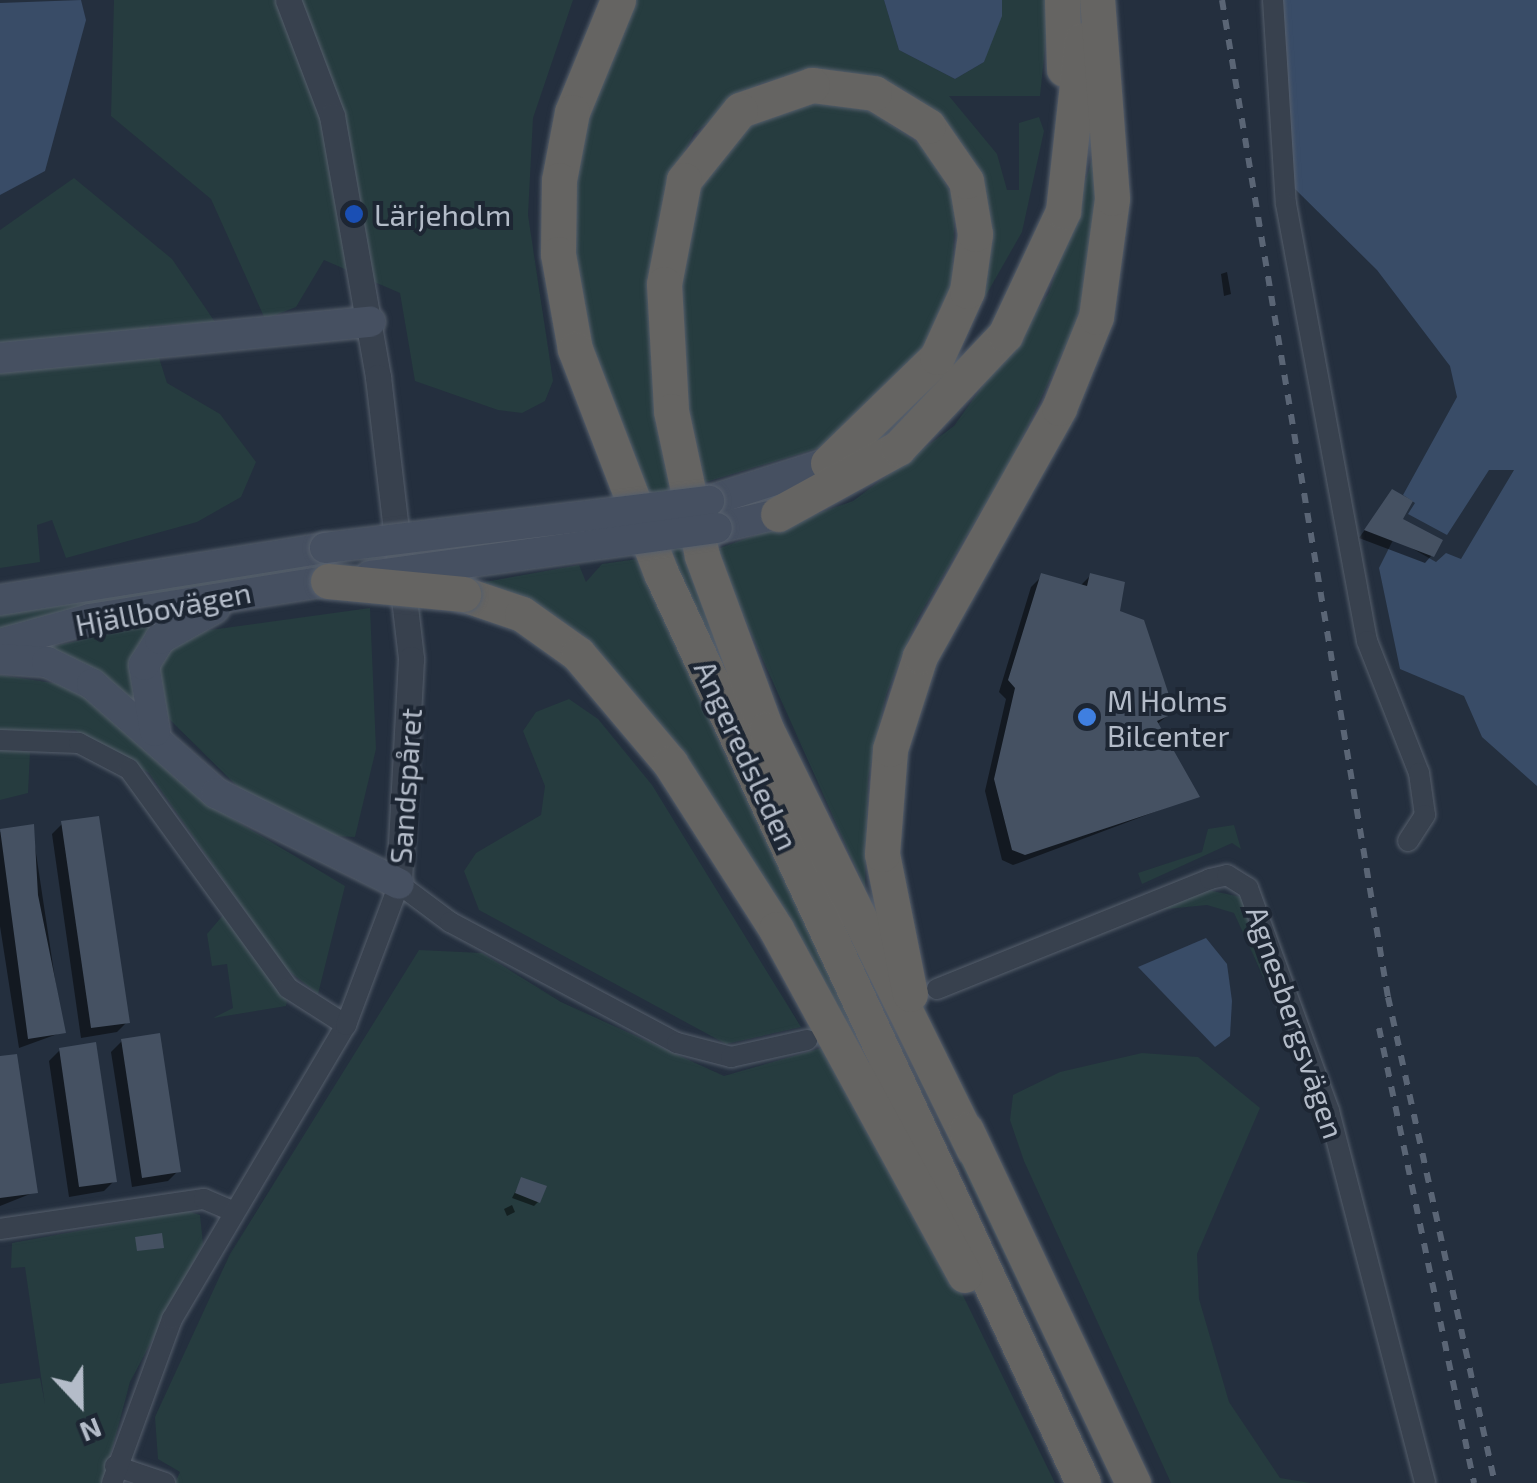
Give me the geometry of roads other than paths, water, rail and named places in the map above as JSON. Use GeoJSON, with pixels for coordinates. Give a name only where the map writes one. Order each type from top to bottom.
{"type":"FeatureCollection","features":[{"type":"Feature","properties":{"kind":"highway","name":"Angeredsleden"},"geometry":{"type":"LineString","coordinates":[[618,0],[572,112],[559,180],[558,254],[580,366],[662,573],[1083,1481]]}},
{"type":"Feature","properties":{"kind":"highway"},"geometry":{"type":"LineString","coordinates":[[828,463],[924,402],[1011,289],[1056,161],[1062,0]]}},
{"type":"Feature","properties":{"kind":"highway"},"geometry":{"type":"LineString","coordinates":[[778,514],[850,481],[928,423],[1024,304],[1072,172],[1080,0]]}},
{"type":"Feature","properties":{"kind":"highway"},"geometry":{"type":"LineString","coordinates":[[974,1150],[933,1048],[887,900],[890,749],[920,656],[1060,408],[1096,317],[1112,198],[1096,0]]}},
{"type":"Feature","properties":{"kind":"highway"},"geometry":{"type":"LineString","coordinates":[[828,463],[906,395],[943,348],[967,291],[976,234],[961,170],[928,126],[874,93],[812,85],[740,110],[684,180],[665,270],[671,411],[702,556],[766,730],[1133,1483]]}},
{"type":"Feature","properties":{"kind":"highway"},"geometry":{"type":"LineString","coordinates":[[326,564],[463,594],[522,614],[578,654],[680,778],[795,961],[1046,1431],[1083,1481]]}},
{"type":"Feature","properties":{"kind":"main road"},"geometry":{"type":"LineString","coordinates":[[0,358],[370,322]]}},
{"type":"Feature","properties":{"kind":"main road"},"geometry":{"type":"LineString","coordinates":[[713,514],[828,463]]}},
{"type":"Feature","properties":{"kind":"main road"},"geometry":{"type":"LineString","coordinates":[[326,564],[713,514],[778,514]]}},
{"type":"Feature","properties":{"kind":"main road"},"geometry":{"type":"LineString","coordinates":[[0,582],[76,567],[189,562]]}},
{"type":"Feature","properties":{"kind":"main road","name":"Hjällbovägen"},"geometry":{"type":"LineString","coordinates":[[0,600],[189,562],[326,564]]}},
{"type":"Feature","properties":{"kind":"main road","name":"Hjällbovägen"},"geometry":{"type":"LineString","coordinates":[[0,644],[264,589],[326,564]]}},
{"type":"Feature","properties":{"kind":"main road"},"geometry":{"type":"LineString","coordinates":[[155,732],[144,665],[160,639],[264,589]]}},
{"type":"Feature","properties":{"kind":"main road"},"geometry":{"type":"LineString","coordinates":[[0,659],[72,673],[155,732],[216,793],[399,884]]}},
{"type":"Feature","properties":{"kind":"street","name":"Sandspåret"},"geometry":{"type":"LineString","coordinates":[[114,1474],[172,1319],[346,1025],[399,884],[412,659],[370,322],[332,116],[288,0]]}},
{"type":"Feature","properties":{"kind":"street"},"geometry":{"type":"LineString","coordinates":[[1273,0],[1286,204],[1367,641],[1419,773],[1425,815],[1408,841]]}},
{"type":"Feature","properties":{"kind":"street"},"geometry":{"type":"LineString","coordinates":[[0,740],[80,743],[129,768],[288,988],[346,1025]]}},
{"type":"Feature","properties":{"kind":"street","name":"Agnesbergsvägen"},"geometry":{"type":"LineString","coordinates":[[937,989],[1210,879],[1227,875],[1248,888],[1329,1111],[1425,1483]]}},
{"type":"Feature","properties":{"kind":"street"},"geometry":{"type":"LineString","coordinates":[[399,884],[450,922],[677,1043],[731,1057],[808,1040]]}},
{"type":"Feature","properties":{"kind":"street"},"geometry":{"type":"LineString","coordinates":[[0,1230],[204,1199],[234,1212]]}},
{"type":"Feature","properties":{"kind":"street"},"geometry":{"type":"LineString","coordinates":[[114,1474],[165,1483]]}},
{"type":"Feature","properties":{"kind":"water"},"geometry":{"type":"Polygon","coordinates":[[[81,0],[86,20],[45,171],[0,195],[0,3],[81,0]]]}},
{"type":"Feature","properties":{"kind":"water"},"geometry":{"type":"Polygon","coordinates":[[[884,0],[1002,0],[1002,16],[984,62],[955,79],[899,50],[884,0]]]}},
{"type":"Feature","properties":{"kind":"water"},"geometry":{"type":"Polygon","coordinates":[[[1283,0],[1537,0],[1537,786],[1482,737],[1464,696],[1400,669],[1379,568],[1394,538],[1436,562],[1446,553],[1461,559],[1514,470],[1489,470],[1447,535],[1408,514],[1415,503],[1403,495],[1457,397],[1450,366],[1377,270],[1294,188],[1283,0]]]}},
{"type":"Feature","properties":{"kind":"water"},"geometry":{"type":"Polygon","coordinates":[[[1206,938],[1227,964],[1232,1001],[1230,1036],[1215,1047],[1138,967],[1206,938]]]}},
{"type":"Feature","properties":{"kind":"railway"},"geometry":{"type":"LineString","coordinates":[[1222,0],[1388,997],[1495,1483]]}},
{"type":"Feature","properties":{"kind":"railway"},"geometry":{"type":"LineString","coordinates":[[1379,1028],[1474,1483]]}},
{"type":"Feature","properties":{"kind":"place","name":"Lärjeholm"},"geometry":{"type":"Point","coordinates":[354,214]}},
{"type":"Feature","properties":{"kind":"place","name":"M Holms Bilcenter"},"geometry":{"type":"Point","coordinates":[1087,717]}}]}
